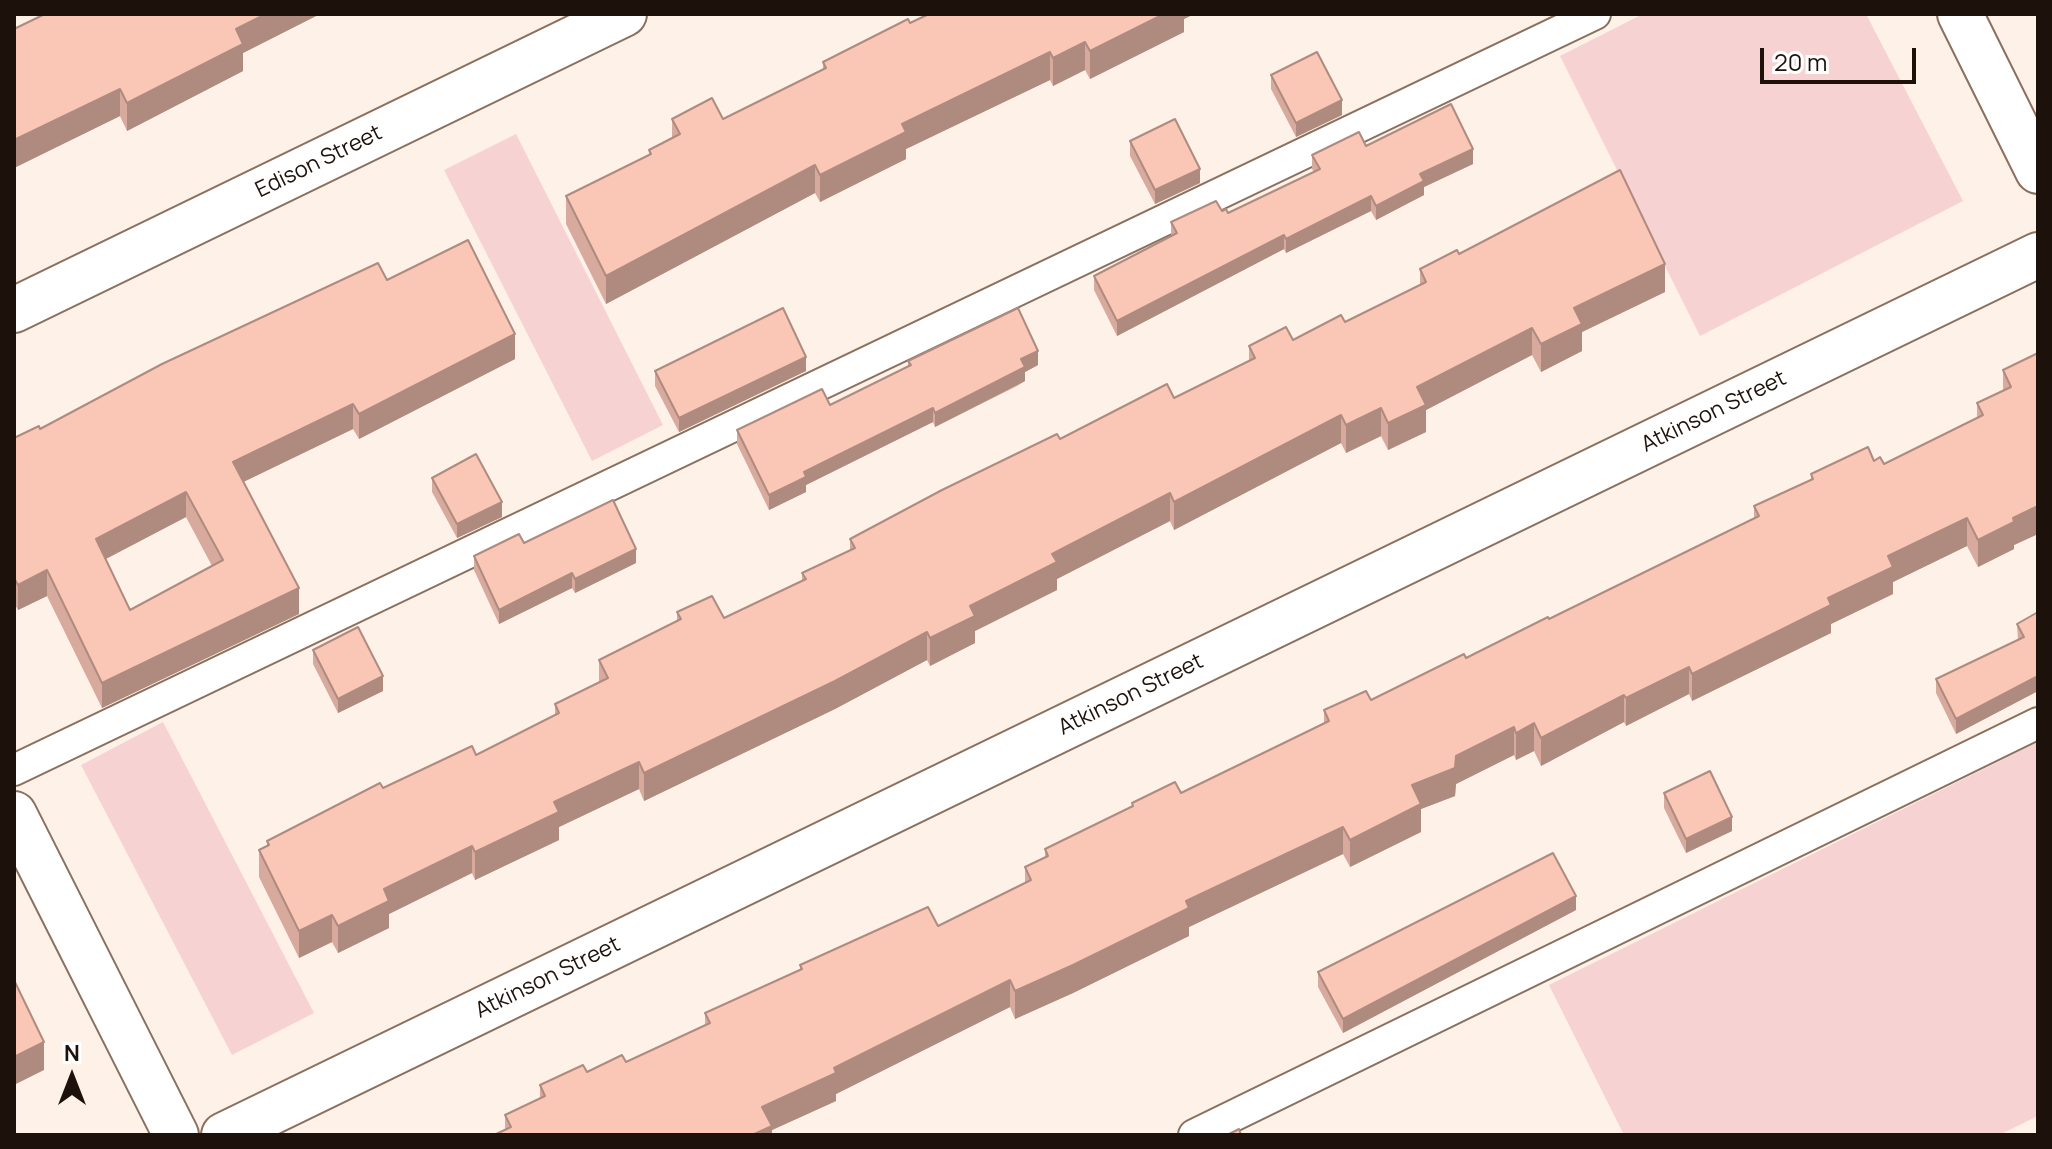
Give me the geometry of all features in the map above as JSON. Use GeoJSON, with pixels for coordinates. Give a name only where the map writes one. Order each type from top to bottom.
{"type":"FeatureCollection","features":[{"type":"Feature","properties":{"kind":"street","name":"Edison Street"},"geometry":{"type":"LineString","coordinates":[[14,310],[624,14]]}},
{"type":"Feature","properties":{"kind":"street"},"geometry":{"type":"LineString","coordinates":[[1960,14],[2038,171]]}},
{"type":"Feature","properties":{"kind":"street","name":"Atkinson Street"},"geometry":{"type":"LineString","coordinates":[[224,1135],[2038,255]]}},
{"type":"Feature","properties":{"kind":"street"},"geometry":{"type":"LineString","coordinates":[[14,814],[176,1135]]}},
{"type":"Feature","properties":{"kind":"lane"},"geometry":{"type":"LineString","coordinates":[[14,770],[1595,14]]}},
{"type":"Feature","properties":{"kind":"lane"},"geometry":{"type":"LineString","coordinates":[[1194,1135],[2038,723]]}},
{"type":"Feature","properties":{"kind":"shaded area"},"geometry":{"type":"Polygon","coordinates":[[[1643,14],[1866,14],[1963,201],[1700,336],[1560,56],[1643,14]]]}},
{"type":"Feature","properties":{"kind":"shaded area"},"geometry":{"type":"Polygon","coordinates":[[[516,134],[663,425],[592,461],[444,170],[516,134]]]}},
{"type":"Feature","properties":{"kind":"shaded area"},"geometry":{"type":"Polygon","coordinates":[[[163,722],[314,1013],[232,1055],[81,765],[163,722]]]}},
{"type":"Feature","properties":{"kind":"shaded area"},"geometry":{"type":"Polygon","coordinates":[[[2038,742],[2038,1116],[1999,1135],[1624,1135],[1549,985],[2038,742]]]}},
{"type":"Feature","properties":{"kind":"building"},"geometry":{"type":"Polygon","coordinates":[[[45,14],[266,14],[236,29],[243,44],[127,103],[120,89],[14,140],[14,29],[45,14]]]}},
{"type":"Feature","properties":{"kind":"building"},"geometry":{"type":"Polygon","coordinates":[[[929,14],[1164,14],[1090,51],[1085,42],[1053,58],[1050,52],[902,124],[906,132],[820,175],[815,165],[606,276],[566,196],[651,154],[649,150],[680,134],[672,119],[712,98],[723,119],[826,68],[823,62],[908,19],[910,23],[929,14]]]}},
{"type":"Feature","properties":{"kind":"building"},"geometry":{"type":"Polygon","coordinates":[[[1317,52],[1342,100],[1296,123],[1271,75],[1317,52]]]}},
{"type":"Feature","properties":{"kind":"building"},"geometry":{"type":"Polygon","coordinates":[[[1451,104],[1473,149],[1420,174],[1424,181],[1376,206],[1371,196],[1286,239],[1284,235],[1117,321],[1094,276],[1177,233],[1171,222],[1216,201],[1222,211],[1226,209],[1228,213],[1320,169],[1312,155],[1359,132],[1366,146],[1451,104]]]}},
{"type":"Feature","properties":{"kind":"building"},"geometry":{"type":"Polygon","coordinates":[[[1175,119],[1200,169],[1155,190],[1130,141],[1175,119]]]}},
{"type":"Feature","properties":{"kind":"building"},"geometry":{"type":"Polygon","coordinates":[[[1620,170],[1665,264],[1574,308],[1582,324],[1541,344],[1532,328],[1417,387],[1426,405],[1388,423],[1381,408],[1346,425],[1341,415],[1174,502],[1170,493],[1052,554],[1057,562],[970,606],[975,616],[930,638],[927,632],[835,681],[644,773],[639,762],[554,802],[559,812],[475,852],[472,846],[384,889],[389,901],[338,926],[332,915],[299,931],[259,850],[269,845],[267,841],[380,783],[383,788],[472,746],[476,755],[559,713],[555,704],[608,678],[599,660],[681,619],[677,612],[712,596],[724,618],[806,579],[802,573],[855,548],[850,539],[942,490],[1057,434],[1060,439],[1167,384],[1174,398],[1255,358],[1249,346],[1286,327],[1293,340],[1341,315],[1345,322],[1426,282],[1420,269],[1457,250],[1459,254],[1620,170]]]}},
{"type":"Feature","properties":{"kind":"building"},"geometry":{"type":"Polygon","coordinates":[[[468,240],[515,334],[359,414],[353,404],[233,462],[299,588],[102,683],[47,570],[18,585],[14,578],[14,438],[39,426],[40,429],[162,364],[378,263],[387,280],[468,240]],[[186,492],[96,539],[130,610],[223,560],[186,492]]]}},
{"type":"Feature","properties":{"kind":"building"},"geometry":{"type":"Polygon","coordinates":[[[783,308],[806,357],[679,418],[655,371],[783,308]]]}},
{"type":"Feature","properties":{"kind":"building"},"geometry":{"type":"Polygon","coordinates":[[[1018,308],[1038,351],[1021,359],[1025,367],[935,413],[933,408],[804,472],[806,477],[769,495],[737,430],[822,389],[830,405],[911,365],[908,361],[1018,308]]]}},
{"type":"Feature","properties":{"kind":"building"},"geometry":{"type":"Polygon","coordinates":[[[2038,353],[2038,506],[2013,518],[2014,522],[1978,540],[1967,518],[1888,556],[1893,567],[1828,598],[1831,605],[1692,674],[1689,667],[1626,698],[1624,695],[1541,738],[1534,723],[1516,733],[1514,727],[1456,756],[1455,768],[1412,785],[1421,804],[1350,840],[1343,827],[1186,901],[1189,908],[1015,991],[1010,980],[834,1068],[836,1073],[762,1107],[772,1126],[752,1135],[494,1135],[511,1127],[505,1115],[545,1096],[540,1085],[583,1065],[587,1072],[622,1055],[626,1062],[710,1023],[705,1013],[802,969],[800,965],[928,907],[938,926],[1031,880],[1025,867],[1048,856],[1045,849],[1133,806],[1132,803],[1175,782],[1181,793],[1329,721],[1324,710],[1366,691],[1371,700],[1464,654],[1466,658],[1549,619],[1759,516],[1754,506],[1813,479],[1811,474],[1868,447],[1874,461],[1880,457],[1884,464],[1983,415],[1977,403],[2011,387],[2003,370],[2038,353]]]}},
{"type":"Feature","properties":{"kind":"building"},"geometry":{"type":"Polygon","coordinates":[[[476,454],[502,502],[457,524],[432,478],[476,454]]]}},
{"type":"Feature","properties":{"kind":"building"},"geometry":{"type":"Polygon","coordinates":[[[613,500],[636,549],[575,579],[572,573],[499,610],[474,556],[519,534],[524,543],[613,500]]]}},
{"type":"Feature","properties":{"kind":"building"},"geometry":{"type":"Polygon","coordinates":[[[2038,612],[2038,676],[1956,719],[1936,679],[2024,637],[2017,624],[2038,612]]]}},
{"type":"Feature","properties":{"kind":"building"},"geometry":{"type":"Polygon","coordinates":[[[358,627],[383,676],[338,699],[313,650],[358,627]]]}},
{"type":"Feature","properties":{"kind":"building"},"geometry":{"type":"Polygon","coordinates":[[[1710,771],[1732,817],[1686,839],[1664,793],[1710,771]]]}},
{"type":"Feature","properties":{"kind":"building"},"geometry":{"type":"Polygon","coordinates":[[[1553,853],[1576,896],[1343,1019],[1318,972],[1553,853]]]}},
{"type":"Feature","properties":{"kind":"building"},"geometry":{"type":"Polygon","coordinates":[[[14,980],[44,1042],[14,1057],[14,980]]]}},
{"type":"Feature","properties":{"kind":"building"},"geometry":{"type":"Polygon","coordinates":[[[1239,1129],[1241,1135],[1227,1135],[1239,1129]]]}}]}
